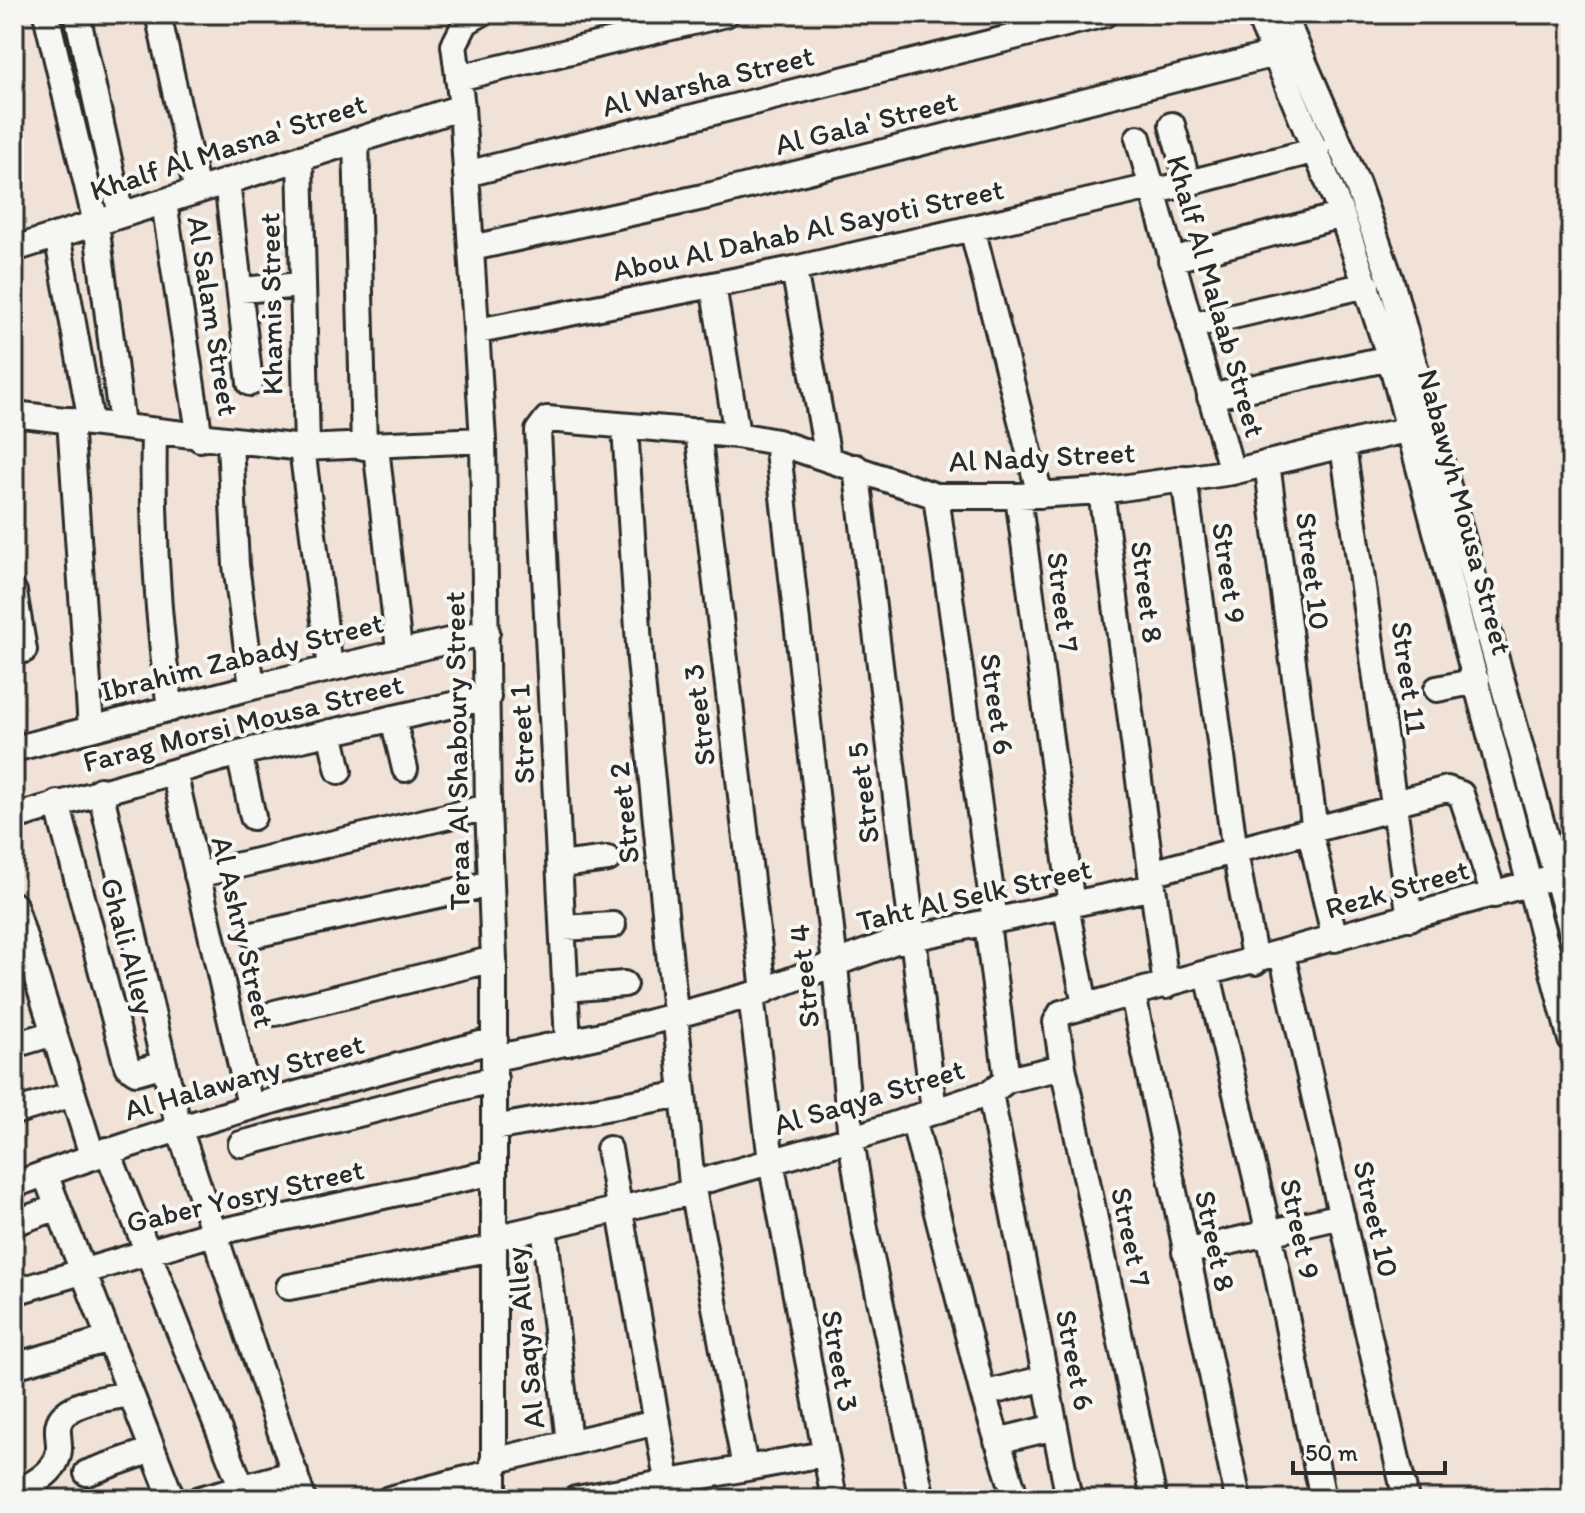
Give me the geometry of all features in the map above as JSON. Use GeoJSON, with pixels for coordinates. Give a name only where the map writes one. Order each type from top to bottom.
{"type":"FeatureCollection","features":[{"type":"Feature","properties":{"kind":"street"},"geometry":{"type":"LineString","coordinates":[[46,14],[96,223],[122,425]]}},
{"type":"Feature","properties":{"kind":"street"},"geometry":{"type":"LineString","coordinates":[[77,14],[121,215]]}},
{"type":"Feature","properties":{"kind":"street"},"geometry":{"type":"LineString","coordinates":[[158,14],[197,191]]}},
{"type":"Feature","properties":{"kind":"street","name":"Teraa Al Shaboury Street"},"geometry":{"type":"LineString","coordinates":[[480,14],[458,31],[454,45],[462,107],[483,440],[489,884],[494,959],[494,1499]]}},
{"type":"Feature","properties":{"kind":"street"},"geometry":{"type":"LineString","coordinates":[[458,78],[726,14]]}},
{"type":"Feature","properties":{"kind":"street","name":"Al Warsha Street"},"geometry":{"type":"LineString","coordinates":[[466,174],[1105,14]]}},
{"type":"Feature","properties":{"kind":"street","name":"Nabawyh Mousa Street"},"geometry":{"type":"LineString","coordinates":[[1258,14],[1342,215],[1390,358],[1571,1040]]}},
{"type":"Feature","properties":{"kind":"street","name":"Nabawyh Mousa Street"},"geometry":{"type":"LineString","coordinates":[[1283,14],[1357,184],[1391,281],[1560,864],[1571,929]]}},
{"type":"Feature","properties":{"kind":"street","name":"Al Gala' Street"},"geometry":{"type":"LineString","coordinates":[[472,248],[712,195],[1275,54]]}},
{"type":"Feature","properties":{"kind":"street","name":"Khalf Al Masna' Street"},"geometry":{"type":"LineString","coordinates":[[15,242],[57,235],[462,107]]}},
{"type":"Feature","properties":{"kind":"street"},"geometry":{"type":"LineString","coordinates":[[1172,125],[1188,183]]}},
{"type":"Feature","properties":{"kind":"street","name":"Khalf Al Malaab Street"},"geometry":{"type":"LineString","coordinates":[[1138,138],[1232,472]]}},
{"type":"Feature","properties":{"kind":"street"},"geometry":{"type":"LineString","coordinates":[[356,140],[370,447],[399,650]]}},
{"type":"Feature","properties":{"kind":"street","name":"Abou Al Dahab Al Sayoti Street"},"geometry":{"type":"LineString","coordinates":[[478,331],[794,269],[1188,183],[1317,150]]}},
{"type":"Feature","properties":{"kind":"street","name":"Khamis Street"},"geometry":{"type":"LineString","coordinates":[[300,158],[304,448],[330,668]]}},
{"type":"Feature","properties":{"kind":"street"},"geometry":{"type":"LineString","coordinates":[[227,181],[250,383]]}},
{"type":"Feature","properties":{"kind":"street","name":"Al Salam Street"},"geometry":{"type":"LineString","coordinates":[[164,202],[200,439]]}},
{"type":"Feature","properties":{"kind":"street"},"geometry":{"type":"LineString","coordinates":[[1171,260],[1342,215]]}},
{"type":"Feature","properties":{"kind":"street","name":"Street 7"},"geometry":{"type":"LineString","coordinates":[[972,228],[1029,496],[1069,906],[1085,1005],[1061,1013],[1056,1022],[1154,1499]]}},
{"type":"Feature","properties":{"kind":"street"},"geometry":{"type":"LineString","coordinates":[[57,235],[80,421],[91,728]]}},
{"type":"Feature","properties":{"kind":"street"},"geometry":{"type":"LineString","coordinates":[[794,269],[828,458]]}},
{"type":"Feature","properties":{"kind":"street"},"geometry":{"type":"LineString","coordinates":[[240,290],[302,285]]}},
{"type":"Feature","properties":{"kind":"street"},"geometry":{"type":"LineString","coordinates":[[713,285],[737,435]]}},
{"type":"Feature","properties":{"kind":"street"},"geometry":{"type":"LineString","coordinates":[[1190,326],[1367,285]]}},
{"type":"Feature","properties":{"kind":"street"},"geometry":{"type":"LineString","coordinates":[[1210,397],[1390,358]]}},
{"type":"Feature","properties":{"kind":"street"},"geometry":{"type":"LineString","coordinates":[[14,414],[122,425],[200,439],[304,448],[483,440]]}},
{"type":"Feature","properties":{"kind":"street","name":"Al Nady Street"},"geometry":{"type":"LineString","coordinates":[[541,424],[554,419],[737,435],[777,442],[936,496],[1029,496],[1101,491],[1232,472],[1409,429]]}},
{"type":"Feature","properties":{"kind":"street","name":"Street 1"},"geometry":{"type":"LineString","coordinates":[[541,424],[538,431],[568,1043]]}},
{"type":"Feature","properties":{"kind":"street","name":"Street 2"},"geometry":{"type":"LineString","coordinates":[[625,427],[640,660],[692,1188],[745,1467]]}},
{"type":"Feature","properties":{"kind":"street","name":"Street 3"},"geometry":{"type":"LineString","coordinates":[[698,431],[758,993],[771,1161],[834,1499]]}},
{"type":"Feature","properties":{"kind":"street"},"geometry":{"type":"LineString","coordinates":[[154,432],[155,571],[170,709]]}},
{"type":"Feature","properties":{"kind":"street"},"geometry":{"type":"LineString","coordinates":[[230,442],[236,565],[252,687]]}},
{"type":"Feature","properties":{"kind":"street","name":"Street 4"},"geometry":{"type":"LineString","coordinates":[[777,442],[835,965],[851,1139],[865,1229],[922,1499]]}},
{"type":"Feature","properties":{"kind":"street","name":"Street 11"},"geometry":{"type":"LineString","coordinates":[[1343,446],[1410,918]]}},
{"type":"Feature","properties":{"kind":"street","name":"Street 10"},"geometry":{"type":"LineString","coordinates":[[1267,463],[1312,832],[1335,939]]}},
{"type":"Feature","properties":{"kind":"street","name":"Street 5"},"geometry":{"type":"LineString","coordinates":[[856,467],[913,937],[924,1115],[983,1394],[1016,1499]]}},
{"type":"Feature","properties":{"kind":"street","name":"Street 9"},"geometry":{"type":"LineString","coordinates":[[1184,478],[1235,852],[1255,962]]}},
{"type":"Feature","properties":{"kind":"street","name":"Street 8"},"geometry":{"type":"LineString","coordinates":[[1101,491],[1166,986]]}},
{"type":"Feature","properties":{"kind":"street","name":"Street 6"},"geometry":{"type":"LineString","coordinates":[[936,496],[991,922],[998,1086],[1069,1499]]}},
{"type":"Feature","properties":{"kind":"street"},"geometry":{"type":"LineString","coordinates":[[14,592],[24,650]]}},
{"type":"Feature","properties":{"kind":"street","name":"Ibrahim Zabady Street"},"geometry":{"type":"LineString","coordinates":[[14,749],[399,650],[487,632]]}},
{"type":"Feature","properties":{"kind":"street"},"geometry":{"type":"LineString","coordinates":[[1437,689],[1477,681]]}},
{"type":"Feature","properties":{"kind":"street","name":"Farag Morsi Mousa Street"},"geometry":{"type":"LineString","coordinates":[[14,817],[100,790],[239,753],[488,697]]}},
{"type":"Feature","properties":{"kind":"street"},"geometry":{"type":"LineString","coordinates":[[393,718],[405,769]]}},
{"type":"Feature","properties":{"kind":"street"},"geometry":{"type":"LineString","coordinates":[[330,732],[339,771]]}},
{"type":"Feature","properties":{"kind":"street"},"geometry":{"type":"LineString","coordinates":[[239,753],[253,817]]}},
{"type":"Feature","properties":{"kind":"street","name":"Al Ashry Street"},"geometry":{"type":"LineString","coordinates":[[174,772],[250,1105]]}},
{"type":"Feature","properties":{"kind":"street","name":"Taht Al Selk Street"},"geometry":{"type":"LineString","coordinates":[[495,1059],[676,1017],[758,993],[835,965],[873,947],[1069,906],[1235,852],[1312,832],[1447,789],[1461,794],[1494,895]]}},
{"type":"Feature","properties":{"kind":"street"},"geometry":{"type":"LineString","coordinates":[[100,790],[179,1128],[303,1499]]}},
{"type":"Feature","properties":{"kind":"street","name":"Ghali Alley"},"geometry":{"type":"LineString","coordinates":[[57,803],[127,1066],[136,1072],[164,1064]]}},
{"type":"Feature","properties":{"kind":"street"},"geometry":{"type":"LineString","coordinates":[[197,875],[488,807]]}},
{"type":"Feature","properties":{"kind":"street"},"geometry":{"type":"LineString","coordinates":[[560,865],[608,859]]}},
{"type":"Feature","properties":{"kind":"street","name":"Rezk Street"},"geometry":{"type":"LineString","coordinates":[[1085,1005],[1208,975],[1494,895],[1530,884],[1560,864]]}},
{"type":"Feature","properties":{"kind":"street"},"geometry":{"type":"LineString","coordinates":[[253,935],[489,884]]}},
{"type":"Feature","properties":{"kind":"street"},"geometry":{"type":"LineString","coordinates":[[14,905],[21,953],[54,1033],[73,1094],[146,1252],[242,1488]]}},
{"type":"Feature","properties":{"kind":"street"},"geometry":{"type":"LineString","coordinates":[[563,928],[613,925]]}},
{"type":"Feature","properties":{"kind":"street","name":"Street 10"},"geometry":{"type":"LineString","coordinates":[[1282,954],[1406,1499]]}},
{"type":"Feature","properties":{"kind":"street"},"geometry":{"type":"LineString","coordinates":[[275,1013],[494,959]]}},
{"type":"Feature","properties":{"kind":"street","name":"Street 9"},"geometry":{"type":"LineString","coordinates":[[1208,975],[1269,1233],[1323,1499]]}},
{"type":"Feature","properties":{"kind":"street"},"geometry":{"type":"LineString","coordinates":[[566,989],[624,984]]}},
{"type":"Feature","properties":{"kind":"street","name":"Street 8"},"geometry":{"type":"LineString","coordinates":[[1133,995],[1238,1499]]}},
{"type":"Feature","properties":{"kind":"street"},"geometry":{"type":"LineString","coordinates":[[14,1045],[54,1033]]}},
{"type":"Feature","properties":{"kind":"street"},"geometry":{"type":"LineString","coordinates":[[241,1144],[495,1059]]}},
{"type":"Feature","properties":{"kind":"street","name":"Al Halawany Street"},"geometry":{"type":"LineString","coordinates":[[14,1185],[99,1153],[250,1105],[495,1059]]}},
{"type":"Feature","properties":{"kind":"street","name":"Al Saqya Street"},"geometry":{"type":"LineString","coordinates":[[289,1287],[494,1243],[544,1226],[692,1188],[771,1161],[851,1139],[998,1086],[1063,1067]]}},
{"type":"Feature","properties":{"kind":"street"},"geometry":{"type":"LineString","coordinates":[[14,1112],[73,1094]]}},
{"type":"Feature","properties":{"kind":"street"},"geometry":{"type":"LineString","coordinates":[[494,1128],[683,1094]]}},
{"type":"Feature","properties":{"kind":"street"},"geometry":{"type":"LineString","coordinates":[[609,1149],[667,1480]]}},
{"type":"Feature","properties":{"kind":"street","name":"Gaber Yosry Street"},"geometry":{"type":"LineString","coordinates":[[14,1292],[213,1233],[494,1172]]}},
{"type":"Feature","properties":{"kind":"street"},"geometry":{"type":"LineString","coordinates":[[45,1174],[172,1499]]}},
{"type":"Feature","properties":{"kind":"street"},"geometry":{"type":"LineString","coordinates":[[14,1223],[58,1207]]}},
{"type":"Feature","properties":{"kind":"street"},"geometry":{"type":"LineString","coordinates":[[1185,1252],[1342,1216]]}},
{"type":"Feature","properties":{"kind":"street","name":"Al Saqya Alley"},"geometry":{"type":"LineString","coordinates":[[544,1226],[569,1442]]}},
{"type":"Feature","properties":{"kind":"street"},"geometry":{"type":"LineString","coordinates":[[14,1366],[109,1339]]}},
{"type":"Feature","properties":{"kind":"street"},"geometry":{"type":"LineString","coordinates":[[983,1394],[1046,1378]]}},
{"type":"Feature","properties":{"kind":"street"},"geometry":{"type":"LineString","coordinates":[[14,1493],[45,1490],[61,1452],[58,1426],[63,1415],[75,1408],[130,1394]]}},
{"type":"Feature","properties":{"kind":"street"},"geometry":{"type":"LineString","coordinates":[[389,1499],[569,1442],[657,1422]]}},
{"type":"Feature","properties":{"kind":"street"},"geometry":{"type":"LineString","coordinates":[[997,1441],[1055,1427]]}},
{"type":"Feature","properties":{"kind":"street"},"geometry":{"type":"LineString","coordinates":[[87,1473],[152,1450]]}},
{"type":"Feature","properties":{"kind":"street"},"geometry":{"type":"LineString","coordinates":[[576,1499],[667,1480],[824,1454]]}},
{"type":"Feature","properties":{"kind":"street"},"geometry":{"type":"LineString","coordinates":[[200,1499],[295,1473]]}}]}
